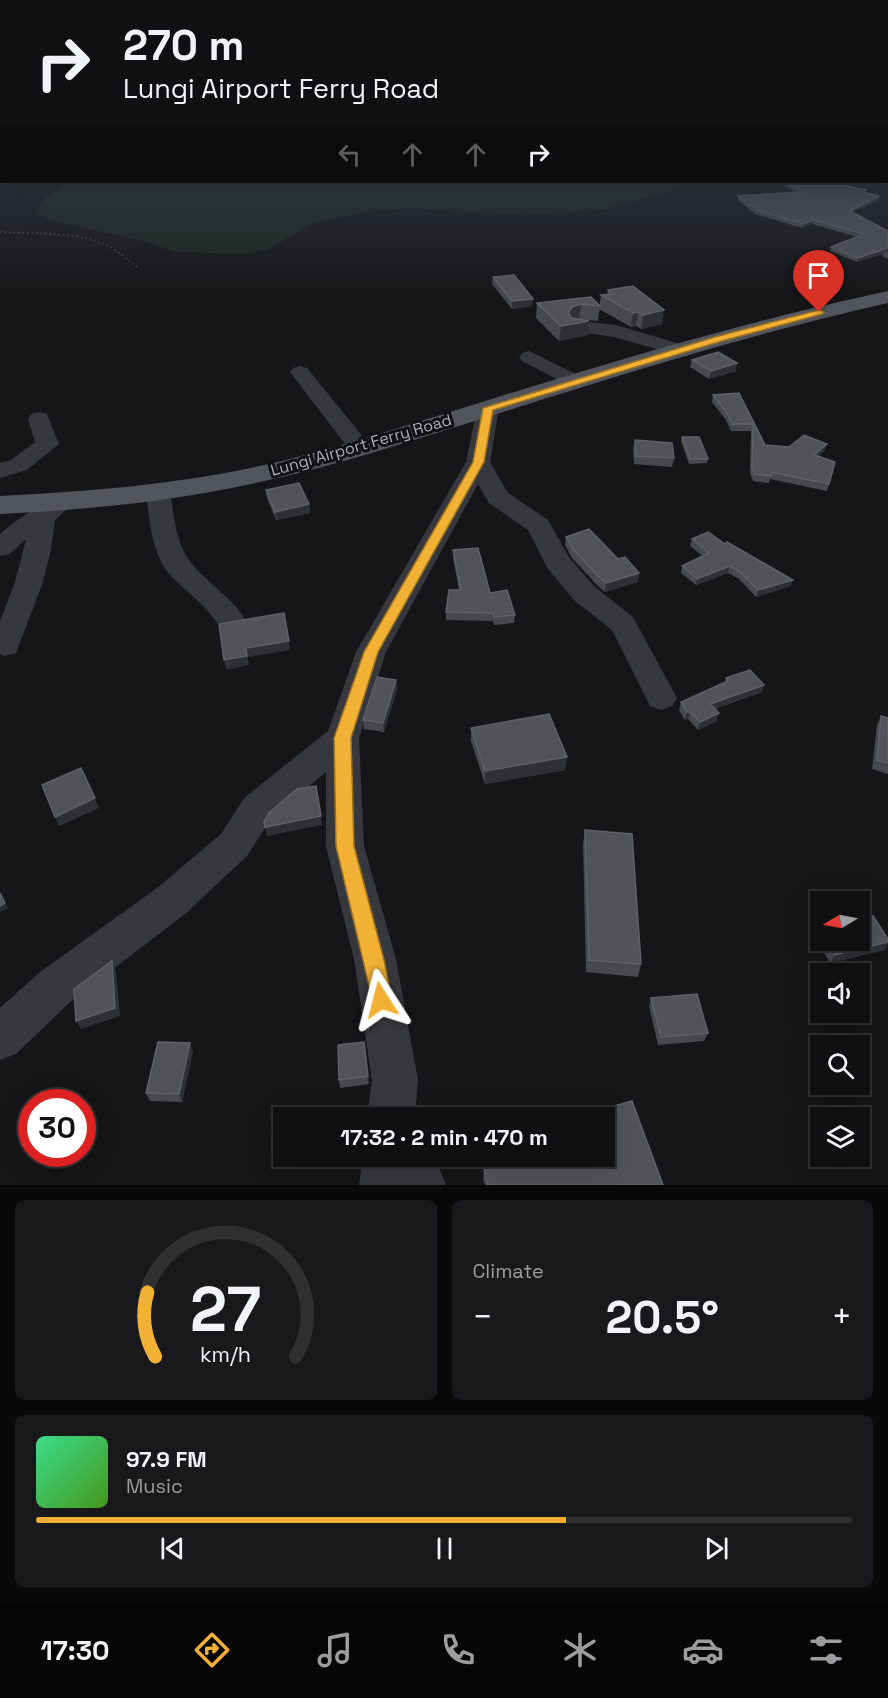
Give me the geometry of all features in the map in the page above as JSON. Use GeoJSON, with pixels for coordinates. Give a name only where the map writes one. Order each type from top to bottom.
{"type":"FeatureCollection","features":[{"type":"Feature","properties":{"kind":"main road","name":"Lungi Airport Ferry Road"},"geometry":{"type":"LineString","coordinates":[[0,505],[53,510],[252,476],[360,448],[449,420],[483,435],[577,382],[777,322],[888,297]]}},
{"type":"Feature","properties":{"kind":"street"},"geometry":{"type":"LineString","coordinates":[[579,327],[615,331],[680,350]]}},
{"type":"Feature","properties":{"kind":"street"},"geometry":{"type":"LineString","coordinates":[[529,357],[577,382]]}},
{"type":"Feature","properties":{"kind":"street"},"geometry":{"type":"LineString","coordinates":[[300,372],[360,448]]}},
{"type":"Feature","properties":{"kind":"street"},"geometry":{"type":"LineString","coordinates":[[0,471],[19,465],[47,444],[39,419]]}},
{"type":"Feature","properties":{"kind":"street"},"geometry":{"type":"LineString","coordinates":[[483,435],[498,498],[539,526],[558,563],[585,594],[623,624],[661,698]]}},
{"type":"Feature","properties":{"kind":"street"},"geometry":{"type":"LineString","coordinates":[[392,1107],[395,1080],[375,960],[345,846],[342,738],[371,652],[483,435]]}},
{"type":"Feature","properties":{"kind":"street"},"geometry":{"type":"LineString","coordinates":[[158,492],[164,533],[179,568],[216,601],[230,619]]}},
{"type":"Feature","properties":{"kind":"street"},"geometry":{"type":"LineString","coordinates":[[1,544],[53,510]]}},
{"type":"Feature","properties":{"kind":"street"},"geometry":{"type":"LineString","coordinates":[[5,645],[53,510]]}},
{"type":"Feature","properties":{"kind":"street"},"geometry":{"type":"LineString","coordinates":[[0,1038],[55,987],[171,901],[234,845],[257,809],[342,738]]}},
{"type":"Feature","properties":{"kind":"street"},"geometry":{"type":"LineString","coordinates":[[384,1185],[386,1167]]}},
{"type":"Feature","properties":{"kind":"street"},"geometry":{"type":"LineString","coordinates":[[404,1167],[421,1185]]}},
{"type":"Feature","properties":{"kind":"path"},"geometry":{"type":"LineString","coordinates":[[0,232],[86,240],[110,246],[125,261],[139,268]]}},
{"type":"Feature","properties":{"kind":"shaded area"},"geometry":{"type":"Polygon","coordinates":[[[68,183],[684,183],[673,190],[606,209],[560,213],[500,214],[410,208],[371,211],[315,222],[268,249],[246,254],[175,252],[147,242],[50,220],[37,212],[45,198],[68,183]]]}},
{"type":"Feature","properties":{"kind":"building"},"geometry":{"type":"Polygon","coordinates":[[[787,183],[834,183],[866,190],[863,192],[879,196],[850,211],[888,231],[888,248],[858,258],[831,247],[864,234],[813,220],[803,224],[756,210],[738,196],[803,192],[787,183]]]}},
{"type":"Feature","properties":{"kind":"building"},"geometry":{"type":"Polygon","coordinates":[[[514,275],[533,299],[512,301],[493,277],[514,275]]]}},
{"type":"Feature","properties":{"kind":"building"},"geometry":{"type":"Polygon","coordinates":[[[633,286],[664,310],[643,315],[638,312],[633,313],[601,295],[612,294],[608,290],[633,286]]]}},
{"type":"Feature","properties":{"kind":"building"},"geometry":{"type":"Polygon","coordinates":[[[591,297],[600,306],[581,304],[572,307],[568,313],[572,318],[589,321],[561,326],[537,303],[591,297]]]}},
{"type":"Feature","properties":{"kind":"building"},"geometry":{"type":"Polygon","coordinates":[[[718,352],[737,363],[711,371],[692,360],[718,352]]]}},
{"type":"Feature","properties":{"kind":"building"},"geometry":{"type":"Polygon","coordinates":[[[739,393],[765,445],[789,447],[804,435],[827,444],[814,455],[835,462],[829,484],[771,472],[771,476],[755,474],[752,467],[753,424],[732,424],[727,413],[713,395],[739,393]]]}},
{"type":"Feature","properties":{"kind":"building"},"geometry":{"type":"Polygon","coordinates":[[[682,437],[699,437],[708,459],[690,459],[682,437]]]}},
{"type":"Feature","properties":{"kind":"building"},"geometry":{"type":"Polygon","coordinates":[[[635,440],[672,443],[674,458],[636,456],[635,440]]]}},
{"type":"Feature","properties":{"kind":"building"},"geometry":{"type":"Polygon","coordinates":[[[299,483],[309,504],[275,512],[266,490],[299,483]]]}},
{"type":"Feature","properties":{"kind":"building"},"geometry":{"type":"Polygon","coordinates":[[[589,529],[618,559],[625,557],[639,573],[606,583],[598,576],[573,549],[566,537],[589,529]]]}},
{"type":"Feature","properties":{"kind":"building"},"geometry":{"type":"Polygon","coordinates":[[[708,532],[725,544],[727,542],[793,580],[758,590],[740,572],[730,566],[697,579],[682,566],[709,553],[692,539],[708,532]]]}},
{"type":"Feature","properties":{"kind":"building"},"geometry":{"type":"Polygon","coordinates":[[[478,548],[490,593],[507,590],[515,615],[494,617],[493,613],[446,612],[449,590],[461,590],[453,550],[478,548]]]}},
{"type":"Feature","properties":{"kind":"building"},"geometry":{"type":"Polygon","coordinates":[[[284,613],[289,641],[246,648],[247,656],[224,660],[219,624],[284,613]]]}},
{"type":"Feature","properties":{"kind":"building"},"geometry":{"type":"Polygon","coordinates":[[[750,670],[764,685],[710,704],[719,713],[700,722],[690,712],[687,712],[681,702],[728,681],[726,678],[750,670]]]}},
{"type":"Feature","properties":{"kind":"building"},"geometry":{"type":"Polygon","coordinates":[[[377,677],[396,680],[383,723],[363,720],[377,677]]]}},
{"type":"Feature","properties":{"kind":"building"},"geometry":{"type":"Polygon","coordinates":[[[549,714],[567,757],[485,771],[471,728],[549,714]]]}},
{"type":"Feature","properties":{"kind":"building"},"geometry":{"type":"Polygon","coordinates":[[[881,716],[888,718],[888,763],[877,760],[881,716]]]}},
{"type":"Feature","properties":{"kind":"building"},"geometry":{"type":"Polygon","coordinates":[[[81,768],[95,798],[55,817],[42,785],[81,768]]]}},
{"type":"Feature","properties":{"kind":"building"},"geometry":{"type":"Polygon","coordinates":[[[316,786],[321,816],[265,827],[264,821],[270,812],[297,789],[316,786]]]}},
{"type":"Feature","properties":{"kind":"building"},"geometry":{"type":"Polygon","coordinates":[[[585,830],[632,834],[641,964],[589,960],[585,830]]]}},
{"type":"Feature","properties":{"kind":"building"},"geometry":{"type":"Polygon","coordinates":[[[0,893],[5,903],[0,906],[0,893]]]}},
{"type":"Feature","properties":{"kind":"building"},"geometry":{"type":"Polygon","coordinates":[[[873,916],[888,942],[870,946],[870,917],[873,916]]]}},
{"type":"Feature","properties":{"kind":"building"},"geometry":{"type":"Polygon","coordinates":[[[833,951],[851,951],[835,955],[833,951]]]}},
{"type":"Feature","properties":{"kind":"building"},"geometry":{"type":"Polygon","coordinates":[[[112,961],[115,1008],[76,1021],[74,989],[112,961]]]}},
{"type":"Feature","properties":{"kind":"building"},"geometry":{"type":"Polygon","coordinates":[[[697,994],[708,1033],[661,1037],[651,998],[697,994]]]}},
{"type":"Feature","properties":{"kind":"building"},"geometry":{"type":"Polygon","coordinates":[[[158,1042],[190,1043],[179,1094],[146,1093],[158,1042]]]}},
{"type":"Feature","properties":{"kind":"building"},"geometry":{"type":"Polygon","coordinates":[[[364,1042],[368,1076],[339,1080],[338,1045],[364,1042]]]}},
{"type":"Feature","properties":{"kind":"building"},"geometry":{"type":"Polygon","coordinates":[[[632,1101],[663,1185],[488,1185],[484,1169],[491,1167],[615,1167],[615,1107],[611,1107],[632,1101]]]}},
{"type":"Feature","properties":{"kind":"route"},"geometry":{"type":"LineString","coordinates":[[381,1000],[375,960],[345,846],[342,738],[371,652],[478,462],[488,408],[680,350],[819,312]]}}]}
